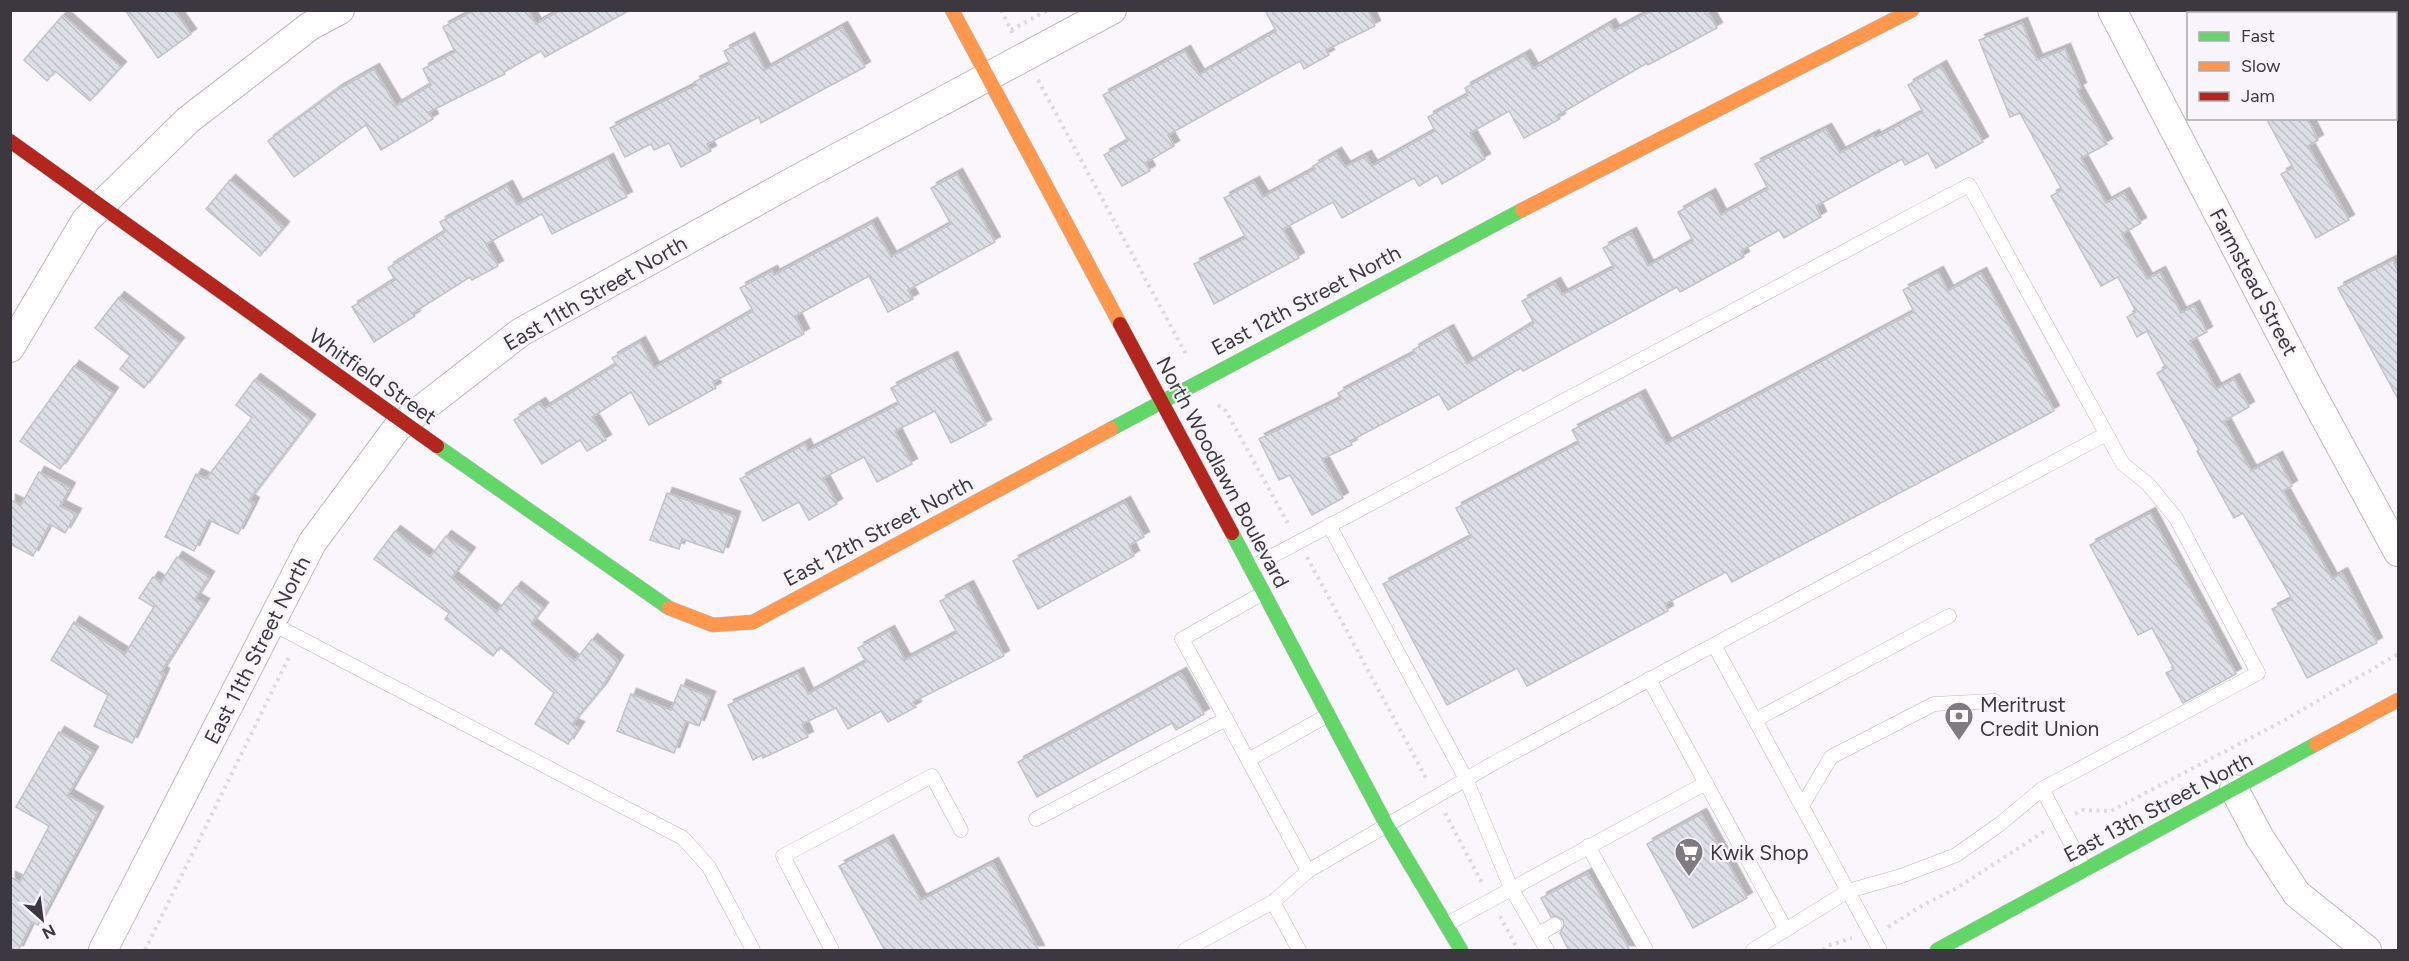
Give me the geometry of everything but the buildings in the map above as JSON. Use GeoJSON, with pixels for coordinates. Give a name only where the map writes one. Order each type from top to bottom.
{"type":"FeatureCollection","features":[{"type":"Feature","properties":{"kind":"street"},"geometry":{"type":"LineString","coordinates":[[10,348],[86,220],[188,120],[310,26],[340,10]]}},
{"type":"Feature","properties":{"kind":"street","name":"North Woodlawn Boulevard"},"geometry":{"type":"LineString","coordinates":[[952,10],[1386,824],[1461,951]]}},
{"type":"Feature","properties":{"kind":"street","name":"East 11th Street North"},"geometry":{"type":"LineString","coordinates":[[103,951],[312,543],[397,428],[521,332],[801,177],[1112,10]]}},
{"type":"Feature","properties":{"kind":"street","name":"East 12th Street North"},"geometry":{"type":"LineString","coordinates":[[721,625],[753,622],[1460,241],[1912,10]]}},
{"type":"Feature","properties":{"kind":"street","name":"Farmstead Street"},"geometry":{"type":"LineString","coordinates":[[2112,10],[2312,394],[2398,552]]}},
{"type":"Feature","properties":{"kind":"street","name":"Whitfield Street"},"geometry":{"type":"LineString","coordinates":[[10,141],[403,423],[668,608],[713,625],[721,625]]}},
{"type":"Feature","properties":{"kind":"street","name":"East 13th Street North"},"geometry":{"type":"LineString","coordinates":[[1937,951],[2398,700]]}},
{"type":"Feature","properties":{"kind":"street"},"geometry":{"type":"LineString","coordinates":[[2234,789],[2260,838],[2297,894],[2367,951]]}},
{"type":"Feature","properties":{"kind":"lane"},"geometry":{"type":"LineString","coordinates":[[1251,568],[1969,185],[2122,464],[2148,484],[2176,518],[2258,673],[2042,789],[2000,824],[1956,855],[1901,876],[1848,891],[1753,951]]}},
{"type":"Feature","properties":{"kind":"lane"},"geometry":{"type":"LineString","coordinates":[[1185,951],[1273,902],[1308,871],[1466,779],[2106,434]]}},
{"type":"Feature","properties":{"kind":"lane"},"geometry":{"type":"LineString","coordinates":[[1329,525],[1466,779],[1511,888],[1547,951]]}},
{"type":"Feature","properties":{"kind":"lane"},"geometry":{"type":"LineString","coordinates":[[1263,593],[1182,639],[1308,871]]}},
{"type":"Feature","properties":{"kind":"lane"},"geometry":{"type":"LineString","coordinates":[[1755,720],[1949,616]]}},
{"type":"Feature","properties":{"kind":"lane"},"geometry":{"type":"LineString","coordinates":[[271,623],[683,838],[709,867],[753,951]]}},
{"type":"Feature","properties":{"kind":"lane"},"geometry":{"type":"LineString","coordinates":[[1714,645],[1880,951]]}},
{"type":"Feature","properties":{"kind":"lane"},"geometry":{"type":"LineString","coordinates":[[1649,679],[1786,930]]}},
{"type":"Feature","properties":{"kind":"lane"},"geometry":{"type":"LineString","coordinates":[[1802,806],[1831,757],[1934,704],[1995,701]]}},
{"type":"Feature","properties":{"kind":"lane"},"geometry":{"type":"LineString","coordinates":[[1248,760],[1328,715]]}},
{"type":"Feature","properties":{"kind":"lane"},"geometry":{"type":"LineString","coordinates":[[1036,819],[1226,719]]}},
{"type":"Feature","properties":{"kind":"lane"},"geometry":{"type":"LineString","coordinates":[[832,951],[783,856],[932,776],[961,830]]}},
{"type":"Feature","properties":{"kind":"lane"},"geometry":{"type":"LineString","coordinates":[[1447,924],[1706,783]]}},
{"type":"Feature","properties":{"kind":"lane"},"geometry":{"type":"LineString","coordinates":[[2042,789],[2085,870]]}},
{"type":"Feature","properties":{"kind":"lane"},"geometry":{"type":"LineString","coordinates":[[1588,846],[1627,931],[1646,951]]}},
{"type":"Feature","properties":{"kind":"lane"},"geometry":{"type":"LineString","coordinates":[[1273,902],[1299,951]]}},
{"type":"Feature","properties":{"kind":"lane"},"geometry":{"type":"LineString","coordinates":[[1538,934],[1555,925]]}},
{"type":"Feature","properties":{"kind":"path"},"geometry":{"type":"LineString","coordinates":[[1001,10],[1200,381],[1210,398],[1226,411],[1299,542],[1518,951]]}},
{"type":"Feature","properties":{"kind":"path"},"geometry":{"type":"LineString","coordinates":[[1011,30],[1048,10]]}},
{"type":"Feature","properties":{"kind":"path"},"geometry":{"type":"LineString","coordinates":[[145,951],[299,638]]}},
{"type":"Feature","properties":{"kind":"path"},"geometry":{"type":"LineString","coordinates":[[1823,951],[1827,946],[1893,926],[1923,905],[1957,888],[2060,822],[2083,810],[2111,811],[2283,721],[2398,654]]}},
{"type":"Feature","properties":{"kind":"traffic: fast"},"geometry":{"type":"LineString","coordinates":[[1111,429],[1522,210]]}},
{"type":"Feature","properties":{"kind":"traffic: fast"},"geometry":{"type":"LineString","coordinates":[[437,446],[669,608]]}},
{"type":"Feature","properties":{"kind":"traffic: fast"},"geometry":{"type":"LineString","coordinates":[[1232,533],[1386,824],[1461,950]]}},
{"type":"Feature","properties":{"kind":"traffic: fast"},"geometry":{"type":"LineString","coordinates":[[1937,950],[2316,744]]}},
{"type":"Feature","properties":{"kind":"traffic: slow"},"geometry":{"type":"LineString","coordinates":[[952,10],[1120,324]]}},
{"type":"Feature","properties":{"kind":"traffic: slow"},"geometry":{"type":"LineString","coordinates":[[1522,210],[1912,10]]}},
{"type":"Feature","properties":{"kind":"traffic: slow"},"geometry":{"type":"LineString","coordinates":[[669,608],[713,625],[753,622],[1111,429]]}},
{"type":"Feature","properties":{"kind":"traffic: slow"},"geometry":{"type":"LineString","coordinates":[[2316,744],[2398,700]]}},
{"type":"Feature","properties":{"kind":"traffic: jam"},"geometry":{"type":"LineString","coordinates":[[10,141],[437,446]]}},
{"type":"Feature","properties":{"kind":"traffic: jam"},"geometry":{"type":"LineString","coordinates":[[1120,324],[1232,533]]}},
{"type":"Feature","properties":{"kind":"place","name":"Meritrust Credit Union"},"geometry":{"type":"Point","coordinates":[1959,742]}},
{"type":"Feature","properties":{"kind":"place","name":"Kwik Shop"},"geometry":{"type":"Point","coordinates":[1689,878]}}]}
